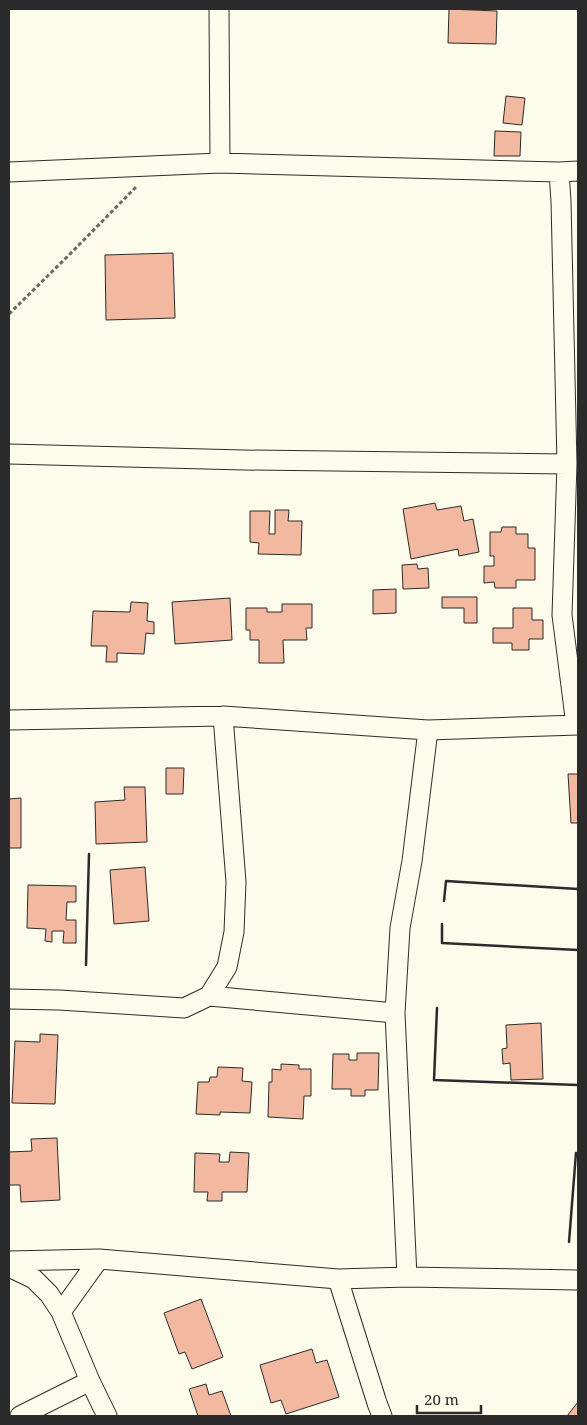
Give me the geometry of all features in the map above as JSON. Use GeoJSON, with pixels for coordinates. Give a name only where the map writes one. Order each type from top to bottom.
{"type":"FeatureCollection","features":[{"type":"Feature","properties":{"kind":"street"},"geometry":{"type":"LineString","coordinates":[[219,9],[220,163]]}},
{"type":"Feature","properties":{"kind":"street"},"geometry":{"type":"LineString","coordinates":[[9,172],[220,163],[578,172]]}},
{"type":"Feature","properties":{"kind":"street"},"geometry":{"type":"LineString","coordinates":[[9,720],[223,716],[428,730],[577,725],[562,615],[567,464],[561,201],[558,172]]}},
{"type":"Feature","properties":{"kind":"street"},"geometry":{"type":"LineString","coordinates":[[9,454],[244,460],[567,464]]}},
{"type":"Feature","properties":{"kind":"street"},"geometry":{"type":"LineString","coordinates":[[209,996],[227,967],[234,932],[236,882],[223,716]]}},
{"type":"Feature","properties":{"kind":"street"},"geometry":{"type":"LineString","coordinates":[[407,1277],[395,1013],[400,928],[412,861],[428,730]]}},
{"type":"Feature","properties":{"kind":"street"},"geometry":{"type":"LineString","coordinates":[[9,999],[59,1000],[184,1008],[209,996],[395,1013]]}},
{"type":"Feature","properties":{"kind":"street"},"geometry":{"type":"LineString","coordinates":[[9,1261],[99,1259],[338,1279],[407,1277],[576,1282]]}},
{"type":"Feature","properties":{"kind":"street"},"geometry":{"type":"LineString","coordinates":[[61,1312],[99,1259]]}},
{"type":"Feature","properties":{"kind":"street"},"geometry":{"type":"LineString","coordinates":[[9,1267],[34,1279],[49,1294],[61,1312],[107,1416]]}},
{"type":"Feature","properties":{"kind":"street"},"geometry":{"type":"LineString","coordinates":[[338,1279],[382,1416]]}},
{"type":"Feature","properties":{"kind":"street"},"geometry":{"type":"LineString","coordinates":[[20,1416],[90,1381]]}},
{"type":"Feature","properties":{"kind":"path"},"geometry":{"type":"LineString","coordinates":[[9,314],[67,258],[156,166]]}},
{"type":"Feature","properties":{"kind":"building"},"geometry":{"type":"Polygon","coordinates":[[[449,9],[497,11],[496,44],[448,43],[449,9]]]}},
{"type":"Feature","properties":{"kind":"building"},"geometry":{"type":"Polygon","coordinates":[[[506,96],[525,98],[522,125],[503,123],[506,96]]]}},
{"type":"Feature","properties":{"kind":"building"},"geometry":{"type":"Polygon","coordinates":[[[495,131],[521,132],[520,156],[494,156],[495,131]]]}},
{"type":"Feature","properties":{"kind":"building"},"geometry":{"type":"Polygon","coordinates":[[[173,253],[175,318],[106,320],[105,255],[173,253]]]}},
{"type":"Feature","properties":{"kind":"building"},"geometry":{"type":"Polygon","coordinates":[[[435,503],[437,510],[461,506],[464,521],[473,519],[479,552],[459,556],[458,549],[411,559],[403,509],[435,503]]]}},
{"type":"Feature","properties":{"kind":"building"},"geometry":{"type":"Polygon","coordinates":[[[275,510],[289,510],[288,521],[302,521],[301,555],[258,554],[259,543],[250,542],[250,511],[270,511],[269,534],[275,534],[275,510]]]}},
{"type":"Feature","properties":{"kind":"building"},"geometry":{"type":"Polygon","coordinates":[[[502,527],[516,527],[516,534],[528,534],[528,548],[535,548],[535,580],[516,580],[516,588],[495,588],[494,582],[484,583],[484,566],[494,566],[494,556],[490,556],[490,532],[501,532],[502,527]]]}},
{"type":"Feature","properties":{"kind":"building"},"geometry":{"type":"Polygon","coordinates":[[[417,564],[418,569],[428,568],[429,588],[403,589],[402,565],[417,564]]]}},
{"type":"Feature","properties":{"kind":"building"},"geometry":{"type":"Polygon","coordinates":[[[396,589],[396,613],[373,614],[373,590],[396,589]]]}},
{"type":"Feature","properties":{"kind":"building"},"geometry":{"type":"Polygon","coordinates":[[[442,597],[477,597],[477,623],[464,623],[464,608],[442,608],[442,597]]]}},
{"type":"Feature","properties":{"kind":"building"},"geometry":{"type":"Polygon","coordinates":[[[230,598],[232,640],[175,644],[172,602],[230,598]]]}},
{"type":"Feature","properties":{"kind":"building"},"geometry":{"type":"Polygon","coordinates":[[[131,602],[148,603],[147,621],[154,622],[154,634],[146,633],[144,654],[117,653],[117,662],[106,662],[107,646],[91,646],[93,611],[130,612],[131,602]]]}},
{"type":"Feature","properties":{"kind":"building"},"geometry":{"type":"Polygon","coordinates":[[[282,604],[312,604],[312,628],[306,628],[307,640],[283,640],[284,663],[259,663],[259,640],[250,640],[250,630],[246,630],[246,608],[267,608],[267,612],[282,612],[282,604]]]}},
{"type":"Feature","properties":{"kind":"building"},"geometry":{"type":"Polygon","coordinates":[[[513,608],[532,608],[532,620],[543,620],[543,639],[529,639],[529,650],[512,650],[512,643],[493,643],[493,628],[513,628],[513,608]]]}},
{"type":"Feature","properties":{"kind":"building"},"geometry":{"type":"Polygon","coordinates":[[[166,768],[184,768],[183,794],[166,794],[166,768]]]}},
{"type":"Feature","properties":{"kind":"building"},"geometry":{"type":"Polygon","coordinates":[[[568,774],[578,774],[578,823],[571,823],[568,774]]]}},
{"type":"Feature","properties":{"kind":"building"},"geometry":{"type":"Polygon","coordinates":[[[124,787],[145,787],[147,842],[96,844],[95,802],[125,800],[124,787]]]}},
{"type":"Feature","properties":{"kind":"building"},"geometry":{"type":"Polygon","coordinates":[[[21,798],[21,848],[9,848],[9,799],[21,798]]]}},
{"type":"Feature","properties":{"kind":"building"},"geometry":{"type":"Polygon","coordinates":[[[145,867],[149,921],[114,924],[110,870],[145,867]]]}},
{"type":"Feature","properties":{"kind":"building"},"geometry":{"type":"Polygon","coordinates":[[[28,885],[76,886],[76,902],[67,902],[66,920],[76,920],[76,943],[63,943],[64,931],[52,931],[52,942],[45,941],[46,929],[27,928],[28,885]]]}},
{"type":"Feature","properties":{"kind":"building"},"geometry":{"type":"Polygon","coordinates":[[[541,1023],[543,1079],[511,1080],[510,1063],[503,1064],[502,1049],[507,1048],[506,1025],[541,1023]]]}},
{"type":"Feature","properties":{"kind":"building"},"geometry":{"type":"Polygon","coordinates":[[[40,1034],[58,1035],[55,1104],[12,1103],[15,1041],[40,1042],[40,1034]]]}},
{"type":"Feature","properties":{"kind":"building"},"geometry":{"type":"Polygon","coordinates":[[[357,1053],[379,1053],[378,1090],[365,1090],[365,1096],[351,1096],[351,1089],[332,1089],[333,1054],[349,1054],[349,1060],[357,1060],[357,1053]]]}},
{"type":"Feature","properties":{"kind":"building"},"geometry":{"type":"Polygon","coordinates":[[[281,1064],[299,1065],[299,1069],[311,1069],[311,1096],[304,1096],[303,1119],[268,1117],[269,1082],[272,1082],[272,1069],[281,1070],[281,1064]]]}},
{"type":"Feature","properties":{"kind":"building"},"geometry":{"type":"Polygon","coordinates":[[[218,1067],[243,1068],[242,1081],[252,1082],[250,1113],[220,1112],[220,1115],[196,1114],[198,1082],[209,1082],[210,1077],[217,1077],[218,1067]]]}},
{"type":"Feature","properties":{"kind":"building"},"geometry":{"type":"Polygon","coordinates":[[[57,1138],[60,1200],[21,1202],[20,1185],[9,1185],[9,1152],[32,1151],[31,1139],[57,1138]]]}},
{"type":"Feature","properties":{"kind":"building"},"geometry":{"type":"Polygon","coordinates":[[[230,1152],[249,1153],[247,1192],[222,1192],[222,1201],[207,1201],[208,1192],[194,1192],[195,1153],[220,1154],[219,1162],[229,1162],[230,1152]]]}},
{"type":"Feature","properties":{"kind":"building"},"geometry":{"type":"Polygon","coordinates":[[[201,1299],[223,1357],[192,1369],[185,1352],[179,1354],[164,1313],[201,1299]]]}},
{"type":"Feature","properties":{"kind":"building"},"geometry":{"type":"Polygon","coordinates":[[[312,1349],[316,1363],[327,1360],[339,1397],[286,1414],[281,1400],[271,1403],[260,1365],[312,1349]]]}},
{"type":"Feature","properties":{"kind":"building"},"geometry":{"type":"Polygon","coordinates":[[[206,1384],[209,1395],[222,1391],[231,1416],[198,1416],[189,1389],[206,1384]]]}},
{"type":"Feature","properties":{"kind":"building"},"geometry":{"type":"Polygon","coordinates":[[[578,1402],[578,1416],[567,1416],[578,1402]]]}},
{"type":"Feature","properties":{"kind":"wall"},"geometry":{"type":"LineString","coordinates":[[86,965],[89,854]]}},
{"type":"Feature","properties":{"kind":"wall"},"geometry":{"type":"LineString","coordinates":[[444,901],[446,881],[578,889]]}},
{"type":"Feature","properties":{"kind":"wall"},"geometry":{"type":"LineString","coordinates":[[442,924],[442,943],[578,950]]}},
{"type":"Feature","properties":{"kind":"wall"},"geometry":{"type":"LineString","coordinates":[[437,1008],[434,1080],[578,1085]]}},
{"type":"Feature","properties":{"kind":"wall"},"geometry":{"type":"LineString","coordinates":[[569,1242],[576,1153]]}}]}
